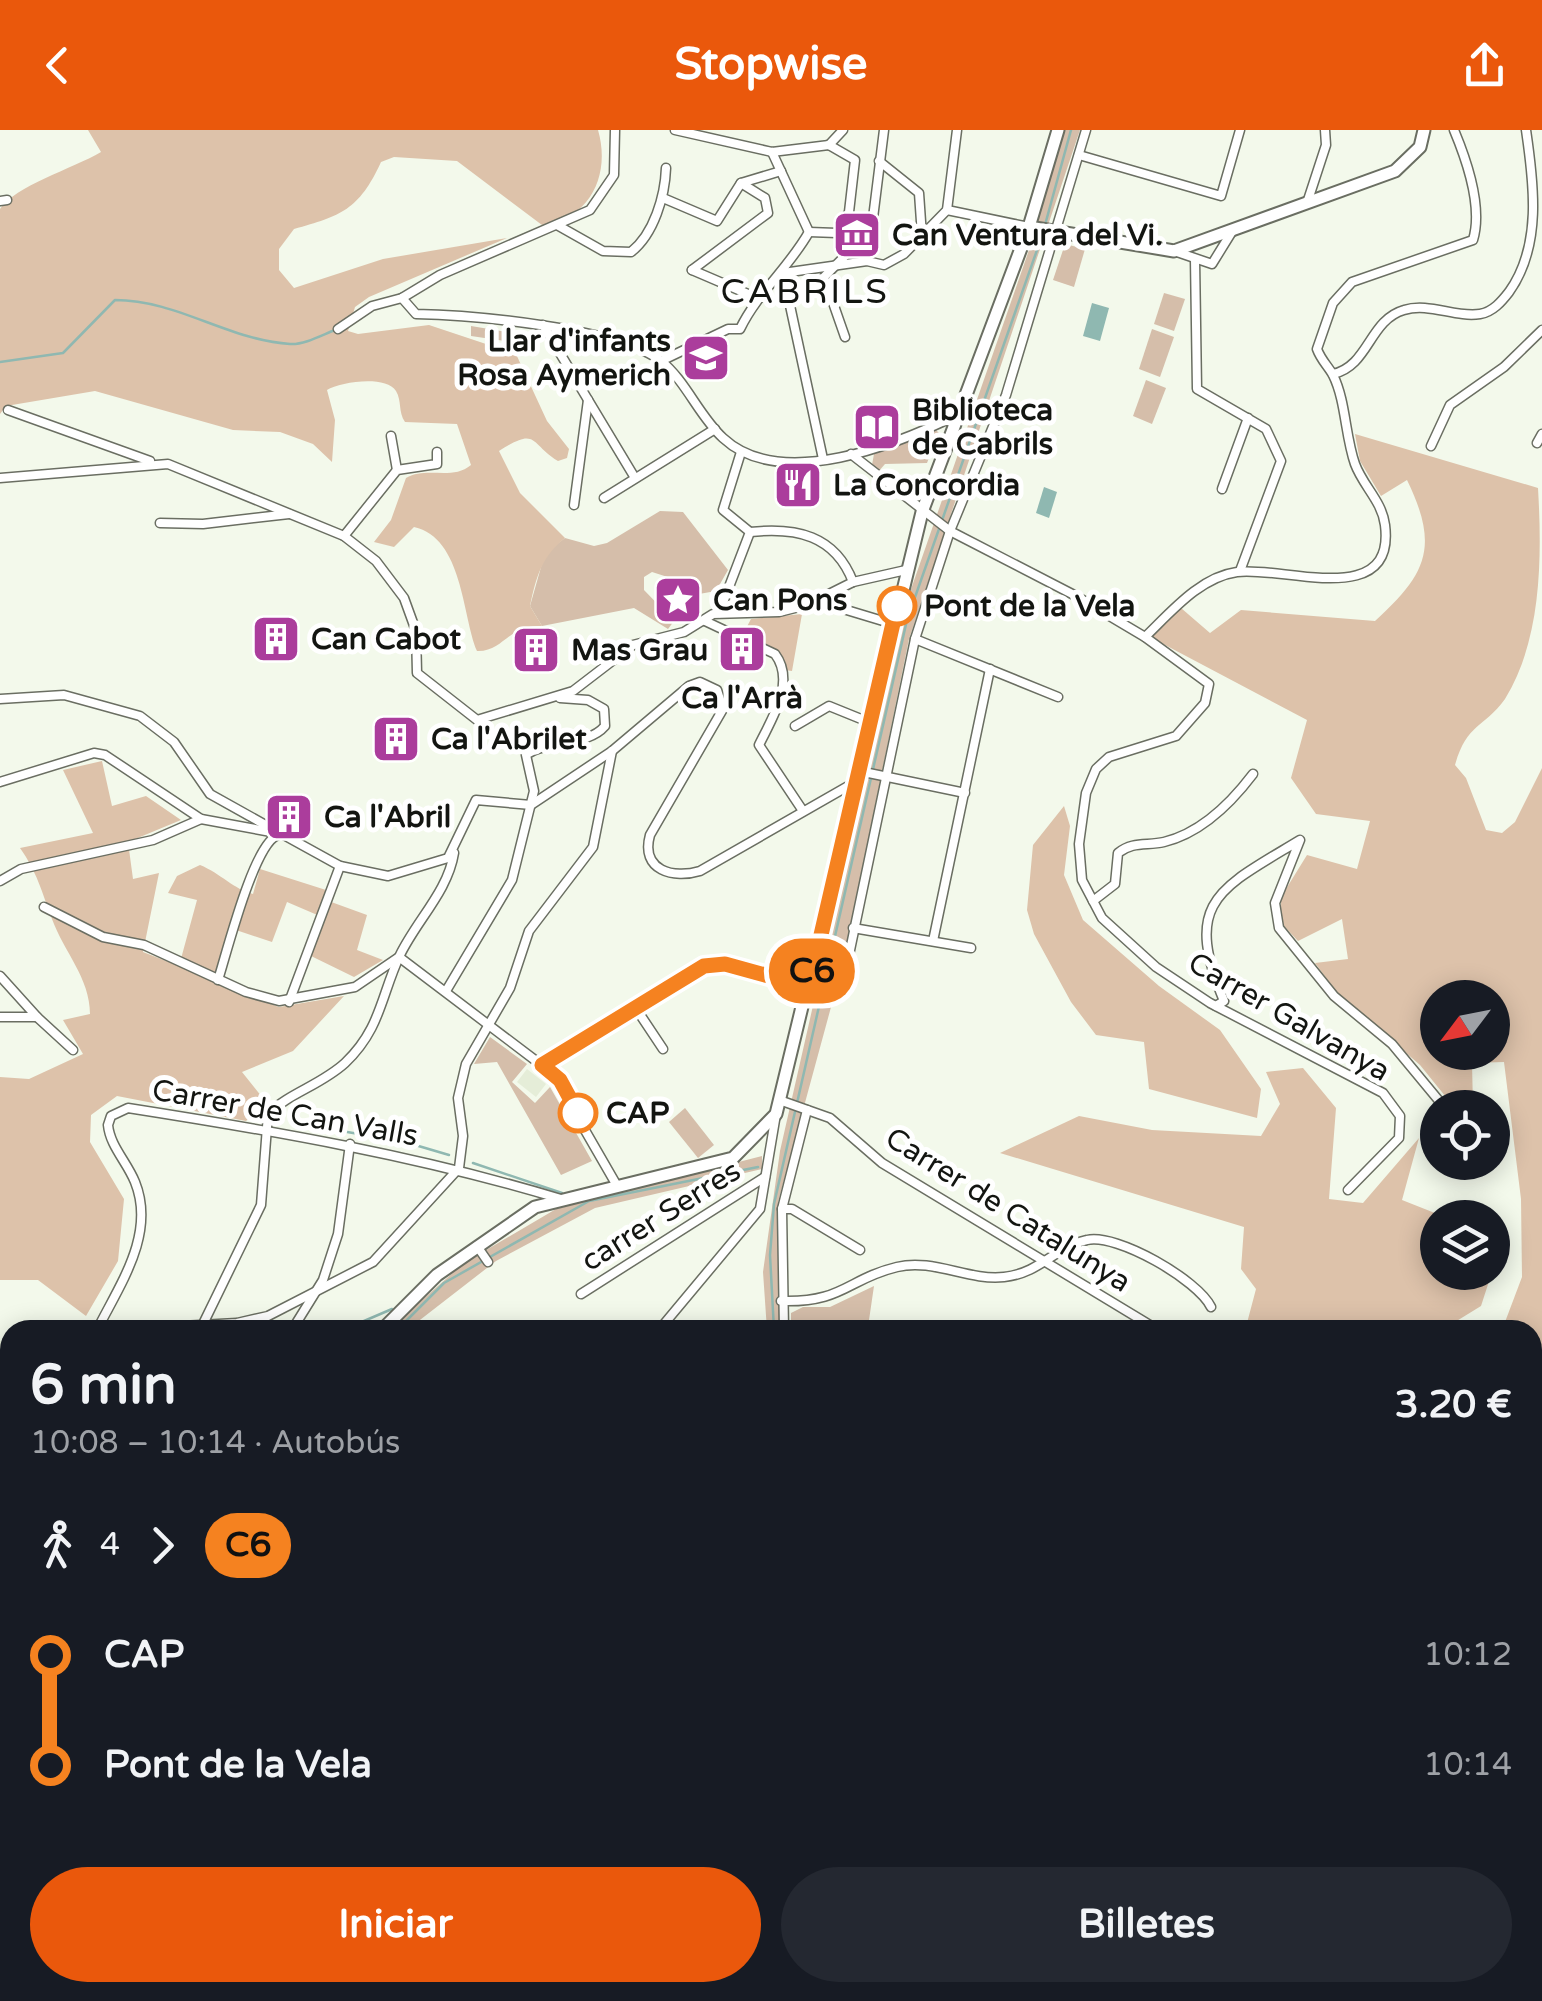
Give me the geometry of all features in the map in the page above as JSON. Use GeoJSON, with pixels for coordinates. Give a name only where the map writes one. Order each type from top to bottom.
{"type":"FeatureCollection","features":[{"type":"Feature","properties":{"kind":"street"},"geometry":{"type":"LineString","coordinates":[[338,329],[372,306],[402,298],[440,274],[590,210],[606,192],[617,158],[616,130]]}},
{"type":"Feature","properties":{"kind":"street"},"geometry":{"type":"LineString","coordinates":[[675,130],[772,152],[829,146],[855,160],[848,212],[839,231],[823,236],[809,232],[772,152]]}},
{"type":"Feature","properties":{"kind":"street"},"geometry":{"type":"LineString","coordinates":[[829,146],[842,130]]}},
{"type":"Feature","properties":{"kind":"street"},"geometry":{"type":"LineString","coordinates":[[845,337],[824,277],[826,270],[870,242],[884,130]]}},
{"type":"Feature","properties":{"kind":"street"},"geometry":{"type":"LineString","coordinates":[[786,269],[826,270],[867,261],[890,264],[948,210],[957,130]]}},
{"type":"Feature","properties":{"kind":"street"},"geometry":{"type":"LineString","coordinates":[[392,1320],[436,1275],[479,1250],[536,1208],[616,1184],[733,1158],[785,1102],[906,570],[1032,228],[1058,130]]}},
{"type":"Feature","properties":{"kind":"street"},"geometry":{"type":"LineString","coordinates":[[849,955],[882,778],[915,640],[947,529],[1006,395],[1086,130]]}},
{"type":"Feature","properties":{"kind":"street"},"geometry":{"type":"LineString","coordinates":[[1080,155],[1221,196],[1240,130]]}},
{"type":"Feature","properties":{"kind":"street"},"geometry":{"type":"LineString","coordinates":[[1308,200],[1326,144],[1324,130]]}},
{"type":"Feature","properties":{"kind":"street"},"geometry":{"type":"LineString","coordinates":[[1174,251],[1395,171],[1420,147],[1424,130]]}},
{"type":"Feature","properties":{"kind":"street"},"geometry":{"type":"LineString","coordinates":[[856,455],[947,529],[1145,637],[1186,597],[1221,576],[1240,571],[1354,578],[1365,574],[1386,540],[1384,517],[1354,462],[1332,374],[1317,349],[1334,303],[1352,282],[1472,240],[1478,223],[1467,168],[1454,130]]}},
{"type":"Feature","properties":{"kind":"street"},"geometry":{"type":"LineString","coordinates":[[1332,374],[1345,371],[1360,358],[1385,320],[1402,310],[1479,315],[1500,303],[1520,280],[1536,226],[1526,130]]}},
{"type":"Feature","properties":{"kind":"street"},"geometry":{"type":"LineString","coordinates":[[880,161],[919,193],[922,236]]}},
{"type":"Feature","properties":{"kind":"street"},"geometry":{"type":"LineString","coordinates":[[557,225],[602,251],[622,254],[638,246],[663,198],[666,168]]}},
{"type":"Feature","properties":{"kind":"street"},"geometry":{"type":"LineString","coordinates":[[663,198],[717,221],[741,183],[781,171]]}},
{"type":"Feature","properties":{"kind":"street"},"geometry":{"type":"LineString","coordinates":[[741,183],[765,198],[768,213],[692,270],[755,298]]}},
{"type":"Feature","properties":{"kind":"street"},"geometry":{"type":"LineString","coordinates":[[948,210],[1174,251],[1212,264],[1233,230]]}},
{"type":"Feature","properties":{"kind":"street"},"geometry":{"type":"LineString","coordinates":[[661,361],[728,330],[740,330],[755,298],[786,269],[809,232]]}},
{"type":"Feature","properties":{"kind":"street"},"geometry":{"type":"LineString","coordinates":[[779,259],[786,269],[823,459]]}},
{"type":"Feature","properties":{"kind":"street"},"geometry":{"type":"LineString","coordinates":[[1195,259],[1198,388],[1271,434],[1280,461],[1240,571]]}},
{"type":"Feature","properties":{"kind":"street"},"geometry":{"type":"LineString","coordinates":[[402,298],[416,314],[543,325],[637,349],[661,361],[716,430],[741,452],[776,464],[856,455],[963,412]]}},
{"type":"Feature","properties":{"kind":"street"},"geometry":{"type":"LineString","coordinates":[[543,325],[635,478]]}},
{"type":"Feature","properties":{"kind":"street"},"geometry":{"type":"LineString","coordinates":[[1431,446],[1450,405],[1504,368],[1542,330]]}},
{"type":"Feature","properties":{"kind":"street"},"geometry":{"type":"LineString","coordinates":[[574,505],[588,399]]}},
{"type":"Feature","properties":{"kind":"street"},"geometry":{"type":"LineString","coordinates":[[8,410],[182,469],[344,536],[376,561],[404,598],[416,632],[416,666],[427,685],[477,720],[573,691],[633,645],[677,634],[719,612],[779,612],[852,582],[906,570]]}},
{"type":"Feature","properties":{"kind":"street"},"geometry":{"type":"LineString","coordinates":[[1222,488],[1248,418]]}},
{"type":"Feature","properties":{"kind":"street"},"geometry":{"type":"LineString","coordinates":[[604,498],[716,430]]}},
{"type":"Feature","properties":{"kind":"street"},"geometry":{"type":"LineString","coordinates":[[391,436],[396,470]]}},
{"type":"Feature","properties":{"kind":"street"},"geometry":{"type":"LineString","coordinates":[[344,536],[396,470],[437,464],[437,452]]}},
{"type":"Feature","properties":{"kind":"street"},"geometry":{"type":"LineString","coordinates":[[741,452],[723,510],[750,532],[768,530],[825,540],[837,550],[852,582]]}},
{"type":"Feature","properties":{"kind":"street"},"geometry":{"type":"LineString","coordinates":[[0,478],[155,463]]}},
{"type":"Feature","properties":{"kind":"street"},"geometry":{"type":"LineString","coordinates":[[160,524],[204,524],[292,514]]}},
{"type":"Feature","properties":{"kind":"street"},"geometry":{"type":"LineString","coordinates":[[719,612],[750,532]]}},
{"type":"Feature","properties":{"kind":"street"},"geometry":{"type":"LineString","coordinates":[[826,595],[830,605],[892,624]]}},
{"type":"Feature","properties":{"kind":"street"},"geometry":{"type":"LineString","coordinates":[[701,622],[716,624],[775,654],[781,662],[782,693],[759,745],[803,811]]}},
{"type":"Feature","properties":{"kind":"street","name":"Carrer Galvanya"},"geometry":{"type":"LineString","coordinates":[[1145,637],[1203,676],[1209,684],[1208,697],[1168,742],[1110,757],[1090,779],[1079,844],[1082,880],[1102,918],[1156,967],[1216,1006],[1384,1093],[1400,1116],[1399,1138],[1348,1190]]}},
{"type":"Feature","properties":{"kind":"street"},"geometry":{"type":"LineString","coordinates":[[915,640],[1058,696]]}},
{"type":"Feature","properties":{"kind":"street"},"geometry":{"type":"LineString","coordinates":[[932,941],[990,669]]}},
{"type":"Feature","properties":{"kind":"street"},"geometry":{"type":"LineString","coordinates":[[205,1320],[261,1205],[267,1154],[264,1122],[274,1108],[320,1082],[365,1039],[381,1015],[399,957],[451,873],[455,850],[476,800],[531,805],[612,750],[689,686],[709,684],[722,697],[720,720],[648,843],[652,862],[671,876],[700,871],[860,775],[965,793]]}},
{"type":"Feature","properties":{"kind":"street"},"geometry":{"type":"LineString","coordinates":[[0,699],[64,695],[140,716],[174,742],[210,794],[340,866],[388,876],[434,866],[455,850]]}},
{"type":"Feature","properties":{"kind":"street"},"geometry":{"type":"LineString","coordinates":[[446,991],[512,880],[534,791],[526,754],[536,748],[594,736],[605,726],[604,709],[598,703],[558,697]]}},
{"type":"Feature","properties":{"kind":"street"},"geometry":{"type":"LineString","coordinates":[[795,726],[829,706],[872,723]]}},
{"type":"Feature","properties":{"kind":"street"},"geometry":{"type":"LineString","coordinates":[[247,1320],[268,1316],[372,1262],[459,1168],[460,1082],[486,1024],[510,988],[517,960],[536,920],[594,848],[612,750]]}},
{"type":"Feature","properties":{"kind":"street"},"geometry":{"type":"LineString","coordinates":[[0,782],[94,753],[105,755],[201,818],[282,834]]}},
{"type":"Feature","properties":{"kind":"street"},"geometry":{"type":"LineString","coordinates":[[1093,901],[1115,884],[1118,853],[1125,847],[1164,842],[1211,818],[1232,802],[1252,774]]}},
{"type":"Feature","properties":{"kind":"street"},"geometry":{"type":"LineString","coordinates":[[0,881],[21,869],[153,840],[201,818]]}},
{"type":"Feature","properties":{"kind":"street"},"geometry":{"type":"LineString","coordinates":[[218,980],[260,852],[272,836],[282,834]]}},
{"type":"Feature","properties":{"kind":"street"},"geometry":{"type":"LineString","coordinates":[[1216,1006],[1224,1001],[1213,980],[1205,931],[1226,884],[1300,840],[1275,902],[1279,928],[1334,996],[1392,1044],[1429,1090]]}},
{"type":"Feature","properties":{"kind":"street"},"geometry":{"type":"LineString","coordinates":[[289,1002],[340,866]]}},
{"type":"Feature","properties":{"kind":"street"},"geometry":{"type":"LineString","coordinates":[[44,907],[102,937],[144,946],[246,992],[289,1002],[355,987],[399,957]]}},
{"type":"Feature","properties":{"kind":"street"},"geometry":{"type":"LineString","coordinates":[[853,928],[971,948]]}},
{"type":"Feature","properties":{"kind":"street"},"geometry":{"type":"LineString","coordinates":[[399,957],[542,1065],[566,1089],[616,1184]]}},
{"type":"Feature","properties":{"kind":"street"},"geometry":{"type":"LineString","coordinates":[[542,1065],[714,963],[809,987]]}},
{"type":"Feature","properties":{"kind":"street"},"geometry":{"type":"LineString","coordinates":[[0,976],[73,1050]]}},
{"type":"Feature","properties":{"kind":"street"},"geometry":{"type":"LineString","coordinates":[[636,1007],[664,1049]]}},
{"type":"Feature","properties":{"kind":"street"},"geometry":{"type":"LineString","coordinates":[[0,1018],[38,1017]]}},
{"type":"Feature","properties":{"kind":"street","name":"Carrer de Catalunya"},"geometry":{"type":"LineString","coordinates":[[785,1102],[830,1118],[882,1164],[1142,1320]]}},
{"type":"Feature","properties":{"kind":"street","name":"Carrer de Can Valls"},"geometry":{"type":"LineString","coordinates":[[101,1320],[136,1250],[143,1218],[135,1182],[109,1133],[112,1116],[128,1108],[350,1144],[459,1168],[561,1199]]}},
{"type":"Feature","properties":{"kind":"street"},"geometry":{"type":"LineString","coordinates":[[783,1320],[782,1209],[804,1109]]}},
{"type":"Feature","properties":{"kind":"street"},"geometry":{"type":"LineString","coordinates":[[667,1320],[760,1209],[776,1114]]}},
{"type":"Feature","properties":{"kind":"street"},"geometry":{"type":"LineString","coordinates":[[297,1320],[310,1294],[323,1280],[338,1234],[350,1144]]}},
{"type":"Feature","properties":{"kind":"street","name":"carrer Serres"},"geometry":{"type":"LineString","coordinates":[[581,1294],[765,1176]]}},
{"type":"Feature","properties":{"kind":"street"},"geometry":{"type":"LineString","coordinates":[[782,1209],[792,1209],[860,1250]]}},
{"type":"Feature","properties":{"kind":"street"},"geometry":{"type":"LineString","coordinates":[[781,1300],[828,1298],[898,1266],[1001,1277],[1031,1272],[1084,1240],[1115,1242],[1184,1277],[1211,1307]]}},
{"type":"Feature","properties":{"kind":"street"},"geometry":{"type":"LineString","coordinates":[[479,1250],[488,1262]]}},
{"type":"Feature","properties":{"kind":"shaded area"},"geometry":{"type":"Polygon","coordinates":[[[88,130],[598,130],[601,163],[593,192],[573,214],[559,221],[542,225],[457,161],[394,157],[381,162],[365,191],[347,209],[294,229],[279,249],[279,270],[294,288],[383,259],[507,238],[369,297],[355,307],[348,331],[358,334],[429,325],[516,354],[547,421],[569,449],[567,458],[558,461],[527,438],[499,451],[520,493],[565,538],[545,560],[535,586],[530,606],[542,626],[521,629],[494,647],[477,651],[452,562],[442,546],[430,534],[414,527],[394,547],[374,542],[391,520],[406,478],[422,473],[456,472],[471,465],[457,424],[405,422],[398,395],[391,386],[363,382],[327,390],[335,420],[332,462],[313,444],[280,432],[233,430],[95,391],[6,406],[0,414],[0,209],[31,185],[101,152],[88,130]]]}},
{"type":"Feature","properties":{"kind":"shaded area"},"geometry":{"type":"Polygon","coordinates":[[[1063,130],[1080,130],[909,639],[843,963],[778,1202],[782,1320],[766,1320],[763,1272],[780,1151],[901,618],[1029,250],[1063,130]]]}},
{"type":"Feature","properties":{"kind":"shaded area"},"geometry":{"type":"Polygon","coordinates":[[[1065,244],[1085,249],[1074,287],[1053,280],[1065,244]]]}},
{"type":"Feature","properties":{"kind":"shaded area"},"geometry":{"type":"Polygon","coordinates":[[[1164,293],[1185,299],[1174,331],[1154,324],[1164,293]]]}},
{"type":"Feature","properties":{"kind":"shaded area"},"geometry":{"type":"Polygon","coordinates":[[[471,326],[519,334],[519,343],[471,336],[471,326]]]}},
{"type":"Feature","properties":{"kind":"shaded area"},"geometry":{"type":"Polygon","coordinates":[[[1152,329],[1174,337],[1160,377],[1139,369],[1152,329]]]}},
{"type":"Feature","properties":{"kind":"shaded area"},"geometry":{"type":"Polygon","coordinates":[[[1146,380],[1166,388],[1152,424],[1133,416],[1146,380]]]}},
{"type":"Feature","properties":{"kind":"shaded area"},"geometry":{"type":"Polygon","coordinates":[[[936,430],[943,437],[935,442],[927,463],[885,464],[878,472],[872,465],[874,454],[936,430]]]}},
{"type":"Feature","properties":{"kind":"shaded area"},"geometry":{"type":"Polygon","coordinates":[[[1355,434],[1538,488],[1537,597],[1526,650],[1505,699],[1470,734],[1455,765],[1466,778],[1486,830],[1502,833],[1515,822],[1542,768],[1542,1320],[1506,1320],[1522,1277],[1521,1199],[1505,1070],[1510,1070],[1510,980],[1420,980],[1420,1065],[1338,994],[1315,963],[1348,959],[1342,919],[1298,941],[1281,923],[1281,897],[1307,855],[1357,869],[1370,821],[1316,814],[1291,778],[1307,720],[1150,637],[1181,608],[1210,633],[1241,610],[1375,621],[1407,588],[1423,557],[1423,523],[1407,480],[1381,496],[1360,461],[1355,434]]]}},
{"type":"Feature","properties":{"kind":"shaded area"},"geometry":{"type":"Polygon","coordinates":[[[660,511],[683,512],[728,570],[716,591],[699,594],[677,580],[652,572],[644,577],[644,590],[674,621],[668,629],[634,608],[542,626],[530,606],[545,553],[565,538],[594,546],[607,543],[660,511]]]}},
{"type":"Feature","properties":{"kind":"shaded area"},"geometry":{"type":"Polygon","coordinates":[[[802,614],[792,671],[784,670],[776,651],[743,634],[751,619],[802,614]]]}},
{"type":"Feature","properties":{"kind":"shaded area"},"geometry":{"type":"Polygon","coordinates":[[[102,761],[112,806],[146,796],[181,820],[128,842],[133,879],[159,873],[143,952],[179,966],[197,900],[168,893],[177,876],[200,865],[253,894],[260,869],[326,890],[323,899],[367,915],[357,950],[383,960],[354,977],[311,956],[322,917],[287,902],[272,942],[230,928],[215,983],[279,1007],[344,996],[293,1051],[242,1072],[266,1102],[246,1121],[117,1096],[91,1115],[90,1142],[124,1199],[118,1261],[86,1316],[38,1280],[0,1280],[0,1077],[29,1079],[83,1054],[63,1020],[90,1014],[86,989],[20,848],[93,833],[63,770],[102,761]]]}},
{"type":"Feature","properties":{"kind":"shaded area"},"geometry":{"type":"Polygon","coordinates":[[[1064,806],[1070,826],[1064,875],[1083,920],[1159,986],[1220,1030],[1261,1089],[1257,1118],[1149,1089],[1144,1042],[1096,1035],[1071,1002],[1034,934],[1027,910],[1033,845],[1064,806]]]}},
{"type":"Feature","properties":{"kind":"shaded area"},"geometry":{"type":"Polygon","coordinates":[[[490,1037],[527,1064],[512,1082],[535,1103],[550,1087],[592,1161],[561,1175],[497,1062],[474,1064],[490,1037]]]}},
{"type":"Feature","properties":{"kind":"shaded area"},"geometry":{"type":"Polygon","coordinates":[[[1303,1068],[1336,1108],[1329,1199],[1363,1203],[1419,1138],[1402,1200],[1420,1207],[1420,1290],[1486,1290],[1481,1306],[1458,1320],[1248,1320],[1256,1289],[1241,1269],[1244,1227],[1000,1153],[1079,1116],[1152,1130],[1261,1136],[1280,1104],[1266,1072],[1303,1068]]]}},
{"type":"Feature","properties":{"kind":"shaded area"},"geometry":{"type":"Polygon","coordinates":[[[527,1069],[546,1084],[536,1097],[517,1082],[527,1069]]]}},
{"type":"Feature","properties":{"kind":"shaded area"},"geometry":{"type":"Polygon","coordinates":[[[1424,1070],[1472,1070],[1473,1090],[1440,1090],[1424,1070]]]}},
{"type":"Feature","properties":{"kind":"shaded area"},"geometry":{"type":"Polygon","coordinates":[[[685,1108],[714,1145],[698,1158],[669,1122],[685,1108]]]}},
{"type":"Feature","properties":{"kind":"shaded area"},"geometry":{"type":"Polygon","coordinates":[[[762,1156],[762,1169],[595,1208],[496,1261],[420,1320],[399,1320],[464,1263],[556,1209],[762,1156]]]}},
{"type":"Feature","properties":{"kind":"shaded area"},"geometry":{"type":"Polygon","coordinates":[[[874,1286],[869,1320],[791,1320],[791,1313],[803,1307],[830,1307],[874,1286]]]}},
{"type":"Feature","properties":{"kind":"water"},"geometry":{"type":"Polygon","coordinates":[[[1092,303],[1109,308],[1100,341],[1083,336],[1092,303]]]}},
{"type":"Feature","properties":{"kind":"water"},"geometry":{"type":"Polygon","coordinates":[[[1044,487],[1057,492],[1049,518],[1036,513],[1044,487]]]}},
{"type":"Feature","properties":{"kind":"waterway"},"geometry":{"type":"LineString","coordinates":[[1045,225],[1071,130]]}},
{"type":"Feature","properties":{"kind":"waterway"},"geometry":{"type":"LineString","coordinates":[[773,1320],[770,1255],[774,1204],[907,620],[1043,233]]}},
{"type":"Feature","properties":{"kind":"waterway"},"geometry":{"type":"LineString","coordinates":[[0,362],[63,353],[115,300],[160,306],[267,341],[295,344],[335,330]]}},
{"type":"Feature","properties":{"kind":"waterway"},"geometry":{"type":"LineString","coordinates":[[301,1124],[405,1142],[449,1155]]}},
{"type":"Feature","properties":{"kind":"waterway"},"geometry":{"type":"LineString","coordinates":[[473,1163],[562,1193]]}},
{"type":"Feature","properties":{"kind":"waterway"},"geometry":{"type":"LineString","coordinates":[[407,1320],[444,1283],[589,1201],[758,1167]]}},
{"type":"Feature","properties":{"kind":"waterway"},"geometry":{"type":"LineString","coordinates":[[366,1320],[392,1309]]}},
{"type":"Feature","properties":{"kind":"bus line","name":"C6"},"geometry":{"type":"LineString","coordinates":[[578,1113],[560,1080],[542,1065],[704,966],[725,964],[809,987],[897,606]]}},
{"type":"Feature","properties":{"kind":"place","name":"Can Ventura del Vi."},"geometry":{"type":"Point","coordinates":[857,235]}},
{"type":"Feature","properties":{"kind":"place","name":"Llar d'infants Rosa Aymerich"},"geometry":{"type":"Point","coordinates":[706,358]}},
{"type":"Feature","properties":{"kind":"place","name":"Biblioteca de Cabrils"},"geometry":{"type":"Point","coordinates":[877,427]}},
{"type":"Feature","properties":{"kind":"place","name":"La Concordia"},"geometry":{"type":"Point","coordinates":[798,485]}},
{"type":"Feature","properties":{"kind":"place","name":"Can Pons"},"geometry":{"type":"Point","coordinates":[678,600]}},
{"type":"Feature","properties":{"kind":"place","name":"Pont de la Vela"},"geometry":{"type":"Point","coordinates":[897,606]}},
{"type":"Feature","properties":{"kind":"place","name":"Can Cabot"},"geometry":{"type":"Point","coordinates":[276,639]}},
{"type":"Feature","properties":{"kind":"place","name":"Ca l'Arrà"},"geometry":{"type":"Point","coordinates":[742,649]}},
{"type":"Feature","properties":{"kind":"place","name":"Mas Grau"},"geometry":{"type":"Point","coordinates":[536,650]}},
{"type":"Feature","properties":{"kind":"place","name":"Ca l'Abrilet"},"geometry":{"type":"Point","coordinates":[396,739]}},
{"type":"Feature","properties":{"kind":"place","name":"Ca l'Abril"},"geometry":{"type":"Point","coordinates":[289,817]}},
{"type":"Feature","properties":{"kind":"place","name":"CAP"},"geometry":{"type":"Point","coordinates":[578,1113]}},
{"type":"Feature","properties":{"kind":"district","name":"CABRILS"},"geometry":{"type":"Point","coordinates":[805,292]}}]}
